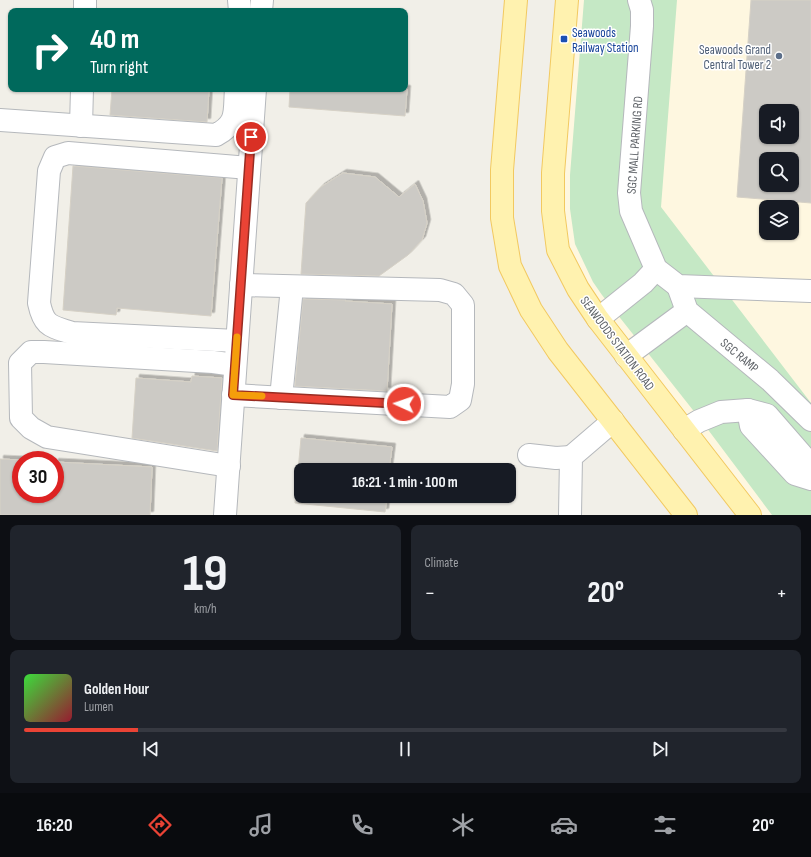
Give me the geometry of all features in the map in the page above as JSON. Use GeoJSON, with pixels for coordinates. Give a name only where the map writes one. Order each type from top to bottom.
{"type":"FeatureCollection","features":[{"type":"Feature","properties":{"kind":"main road"},"geometry":{"type":"LineString","coordinates":[[516,0],[502,170],[502,218],[510,266],[531,310],[558,351],[686,515]]}},
{"type":"Feature","properties":{"kind":"main road","name":"SEAWOODS STATION ROAD"},"geometry":{"type":"LineString","coordinates":[[567,0],[553,173],[553,211],[558,250],[578,289],[598,319],[750,515]]}},
{"type":"Feature","properties":{"kind":"street","name":"SGC MALL PARKING RD"},"geometry":{"type":"LineString","coordinates":[[639,0],[642,10],[642,26],[629,193],[631,211],[656,269],[678,286]]}},
{"type":"Feature","properties":{"kind":"street"},"geometry":{"type":"LineString","coordinates":[[81,126],[82,92]]}},
{"type":"Feature","properties":{"kind":"street"},"geometry":{"type":"LineString","coordinates":[[0,120],[216,135],[226,130],[234,120],[236,92]]}},
{"type":"Feature","properties":{"kind":"street"},"geometry":{"type":"LineString","coordinates":[[225,515],[255,92]]}},
{"type":"Feature","properties":{"kind":"street"},"geometry":{"type":"LineString","coordinates":[[237,341],[72,333],[50,326],[42,316],[39,303],[49,171],[55,157],[68,154],[249,168]]}},
{"type":"Feature","properties":{"kind":"street"},"geometry":{"type":"LineString","coordinates":[[598,319],[643,283],[656,269]]}},
{"type":"Feature","properties":{"kind":"street"},"geometry":{"type":"LineString","coordinates":[[233,395],[450,407],[460,400],[463,384],[463,305],[454,294],[440,290],[241,285]]}},
{"type":"Feature","properties":{"kind":"street"},"geometry":{"type":"LineString","coordinates":[[626,356],[687,311],[678,286],[810,291]]}},
{"type":"Feature","properties":{"kind":"street"},"geometry":{"type":"LineString","coordinates":[[280,398],[292,287]]}},
{"type":"Feature","properties":{"kind":"street","name":"SGC RAMP"},"geometry":{"type":"LineString","coordinates":[[687,311],[770,380],[811,420]]}},
{"type":"Feature","properties":{"kind":"street"},"geometry":{"type":"LineString","coordinates":[[229,466],[47,437],[31,428],[21,418],[20,363],[31,352],[44,352],[213,362],[235,365]]}},
{"type":"Feature","properties":{"kind":"street"},"geometry":{"type":"LineString","coordinates":[[684,430],[699,421],[721,412],[748,410],[766,414],[808,462],[811,475]]}},
{"type":"Feature","properties":{"kind":"street"},"geometry":{"type":"LineString","coordinates":[[748,410],[751,426],[756,432],[795,474],[811,480]]}},
{"type":"Feature","properties":{"kind":"street"},"geometry":{"type":"LineString","coordinates":[[529,455],[556,458],[571,457],[613,421]]}},
{"type":"Feature","properties":{"kind":"street"},"geometry":{"type":"LineString","coordinates":[[570,515],[571,457]]}},
{"type":"Feature","properties":{"kind":"shaded area"},"geometry":{"type":"Polygon","coordinates":[[[567,0],[811,0],[811,515],[750,515],[598,319],[553,211],[567,0]]]}},
{"type":"Feature","properties":{"kind":"green space"},"geometry":{"type":"Polygon","coordinates":[[[584,0],[677,0],[661,207],[811,403],[811,515],[772,515],[700,419],[602,295],[593,282],[575,244],[570,209],[570,175],[584,0]]]}},
{"type":"Feature","properties":{"kind":"building","name":"Seawoods Grand Central Tower 2"},"geometry":{"type":"Polygon","coordinates":[[[751,0],[811,0],[811,203],[799,202],[799,200],[774,200],[737,197],[751,0]]]}},
{"type":"Feature","properties":{"kind":"building"},"geometry":{"type":"Polygon","coordinates":[[[112,92],[209,92],[207,122],[110,115],[112,92]]]}},
{"type":"Feature","properties":{"kind":"building"},"geometry":{"type":"Polygon","coordinates":[[[290,92],[407,92],[405,116],[289,107],[290,92]]]}},
{"type":"Feature","properties":{"kind":"building"},"geometry":{"type":"Polygon","coordinates":[[[73,166],[222,178],[211,316],[117,308],[116,315],[63,310],[73,166]]]}},
{"type":"Feature","properties":{"kind":"building"},"geometry":{"type":"Polygon","coordinates":[[[343,173],[375,177],[399,197],[415,184],[423,201],[427,223],[422,240],[408,255],[379,276],[301,274],[306,203],[321,187],[343,173]]]}},
{"type":"Feature","properties":{"kind":"building"},"geometry":{"type":"Polygon","coordinates":[[[303,299],[346,300],[345,301],[392,304],[387,391],[295,386],[303,299]]]}},
{"type":"Feature","properties":{"kind":"building"},"geometry":{"type":"Polygon","coordinates":[[[192,376],[222,378],[217,451],[132,438],[136,378],[191,382],[192,376]]]}},
{"type":"Feature","properties":{"kind":"building"},"geometry":{"type":"Polygon","coordinates":[[[301,438],[392,447],[390,463],[299,463],[301,438]]]}},
{"type":"Feature","properties":{"kind":"building"},"geometry":{"type":"Polygon","coordinates":[[[0,459],[12,460],[12,503],[64,503],[64,462],[152,467],[150,515],[0,515],[0,459]]]}},
{"type":"Feature","properties":{"kind":"building"},"geometry":{"type":"Polygon","coordinates":[[[295,503],[386,503],[385,512],[295,503]]]}},
{"type":"Feature","properties":{"kind":"slow traffic"},"geometry":{"type":"LineString","coordinates":[[237,337],[233,395],[262,396]]}},
{"type":"Feature","properties":{"kind":"place","name":"Seawoods Railway Station"},"geometry":{"type":"Point","coordinates":[564,39]}},
{"type":"Feature","properties":{"kind":"place","name":"Seawoods Grand Central Tower 2"},"geometry":{"type":"Point","coordinates":[779,56]}},
{"type":"Feature","properties":{"kind":"route"},"geometry":{"type":"LineString","coordinates":[[251,137],[233,395],[404,404]]}}]}
